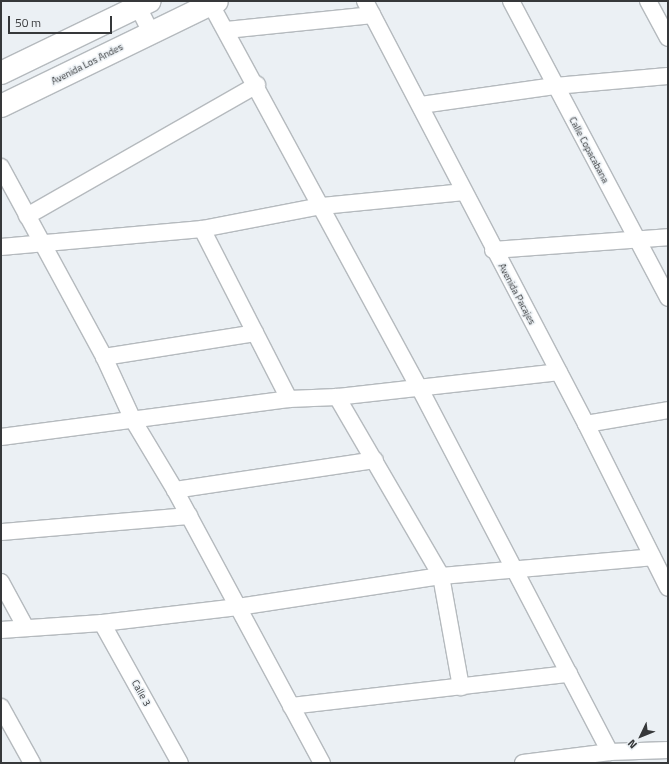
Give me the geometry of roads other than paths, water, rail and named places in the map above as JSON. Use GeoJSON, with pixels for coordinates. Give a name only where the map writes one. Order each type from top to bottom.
{"type":"FeatureCollection","features":[{"type":"Feature","properties":{"kind":"street","name":"Calle Copacabana"},"geometry":{"type":"LineString","coordinates":[[510,1],[668,298]]}},
{"type":"Feature","properties":{"kind":"street"},"geometry":{"type":"LineString","coordinates":[[648,1],[668,38]]}},
{"type":"Feature","properties":{"kind":"street"},"geometry":{"type":"LineString","coordinates":[[212,2],[419,387],[610,752]]}},
{"type":"Feature","properties":{"kind":"street","name":"Avenida Los Andes"},"geometry":{"type":"LineString","coordinates":[[1,106],[150,31],[212,2]]}},
{"type":"Feature","properties":{"kind":"street"},"geometry":{"type":"LineString","coordinates":[[1,73],[141,3],[150,31]]}},
{"type":"Feature","properties":{"kind":"street"},"geometry":{"type":"LineString","coordinates":[[227,30],[368,8]]}},
{"type":"Feature","properties":{"kind":"street","name":"Avenida Pacajes"},"geometry":{"type":"LineString","coordinates":[[368,8],[421,105],[493,250],[586,424],[668,588]]}},
{"type":"Feature","properties":{"kind":"street"},"geometry":{"type":"LineString","coordinates":[[421,105],[555,86],[668,76]]}},
{"type":"Feature","properties":{"kind":"street"},"geometry":{"type":"LineString","coordinates":[[27,216],[257,85]]}},
{"type":"Feature","properties":{"kind":"street"},"geometry":{"type":"LineString","coordinates":[[1,167],[104,357],[133,420],[175,490],[322,763]]}},
{"type":"Feature","properties":{"kind":"street"},"geometry":{"type":"LineString","coordinates":[[1,247],[202,229],[322,206],[464,192]]}},
{"type":"Feature","properties":{"kind":"street"},"geometry":{"type":"LineString","coordinates":[[202,229],[289,399]]}},
{"type":"Feature","properties":{"kind":"street"},"geometry":{"type":"LineString","coordinates":[[493,250],[668,237]]}},
{"type":"Feature","properties":{"kind":"street"},"geometry":{"type":"LineString","coordinates":[[104,357],[255,333]]}},
{"type":"Feature","properties":{"kind":"street"},"geometry":{"type":"LineString","coordinates":[[2,435],[133,420],[289,399],[337,397],[559,372]]}},
{"type":"Feature","properties":{"kind":"street"},"geometry":{"type":"LineString","coordinates":[[337,397],[375,460],[441,576],[461,687]]}},
{"type":"Feature","properties":{"kind":"street"},"geometry":{"type":"LineString","coordinates":[[586,424],[668,410]]}},
{"type":"Feature","properties":{"kind":"street"},"geometry":{"type":"LineString","coordinates":[[175,490],[375,460]]}},
{"type":"Feature","properties":{"kind":"street"},"geometry":{"type":"LineString","coordinates":[[1,532],[189,516]]}},
{"type":"Feature","properties":{"kind":"street"},"geometry":{"type":"LineString","coordinates":[[1,630],[102,623],[238,607],[441,576],[652,557]]}},
{"type":"Feature","properties":{"kind":"street"},"geometry":{"type":"LineString","coordinates":[[1,582],[26,628]]}},
{"type":"Feature","properties":{"kind":"street","name":"Calle 3"},"geometry":{"type":"LineString","coordinates":[[102,623],[180,763]]}},
{"type":"Feature","properties":{"kind":"street"},"geometry":{"type":"LineString","coordinates":[[291,706],[569,674]]}},
{"type":"Feature","properties":{"kind":"street"},"geometry":{"type":"LineString","coordinates":[[1,707],[32,763]]}},
{"type":"Feature","properties":{"kind":"street"},"geometry":{"type":"LineString","coordinates":[[532,763],[610,752],[649,757],[668,750]]}}]}
